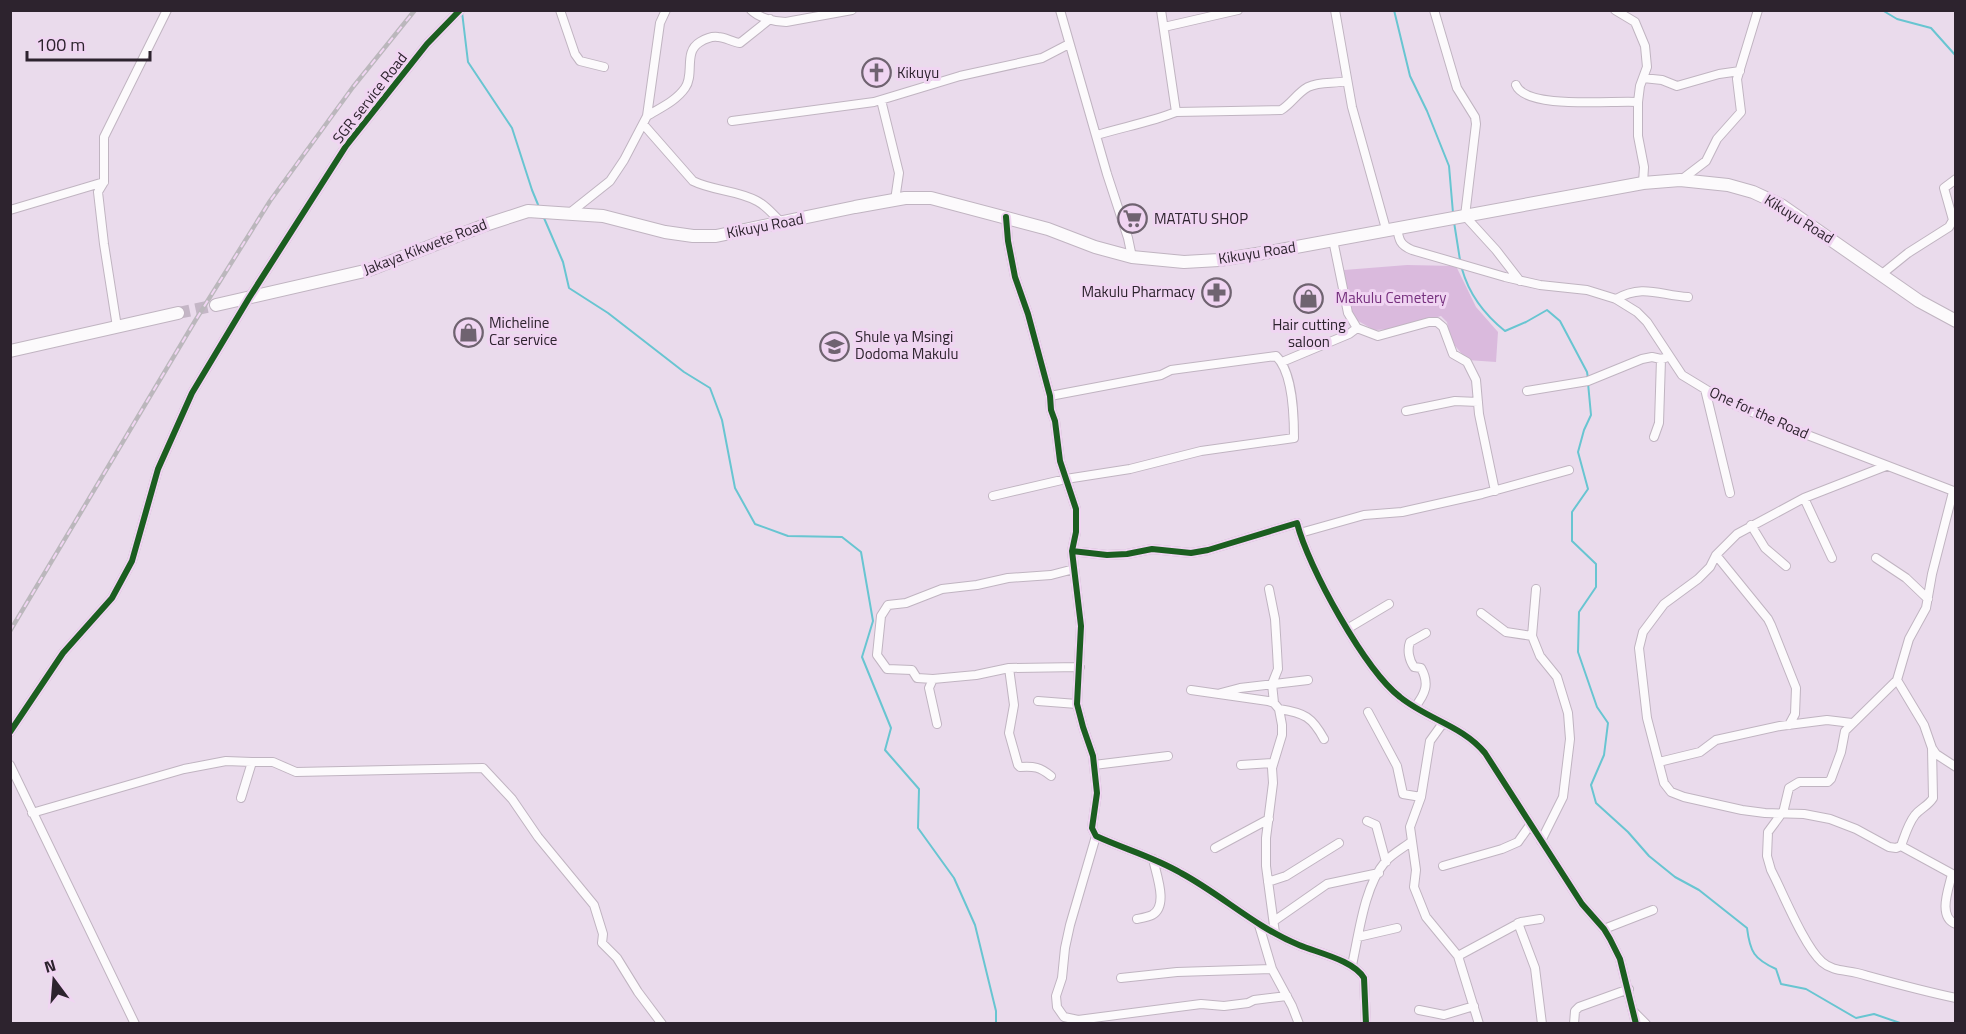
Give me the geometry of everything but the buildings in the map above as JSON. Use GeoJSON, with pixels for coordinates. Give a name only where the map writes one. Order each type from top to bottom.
{"type":"FeatureCollection","features":[{"type":"Feature","properties":{"kind":"main road","name":"Kikuyu Road"},"geometry":{"type":"LineString","coordinates":[[528,211],[571,212],[603,216],[665,232],[716,236],[855,207],[895,200],[931,198],[1006,217],[1132,258],[1184,262],[1219,260],[1643,183],[1680,180],[1728,185],[1763,196],[1781,205],[1919,301],[1956,321]]}},
{"type":"Feature","properties":{"kind":"main road","name":"Jakaya Kikwete Road"},"geometry":{"type":"LineString","coordinates":[[216,305],[369,270],[485,225],[528,211]]}},
{"type":"Feature","properties":{"kind":"main road"},"geometry":{"type":"LineString","coordinates":[[10,351],[178,313]]}},
{"type":"Feature","properties":{"kind":"street"},"geometry":{"type":"LineString","coordinates":[[117,327],[98,192],[105,182],[104,137],[167,10]]}},
{"type":"Feature","properties":{"kind":"street","name":"SGR service Road"},"geometry":{"type":"LineString","coordinates":[[10,732],[63,652],[112,598],[132,561],[158,470],[192,393],[249,298],[346,146],[427,44],[460,10]]}},
{"type":"Feature","properties":{"kind":"street"},"geometry":{"type":"LineString","coordinates":[[560,10],[575,54],[580,61],[604,67]]}},
{"type":"Feature","properties":{"kind":"street"},"geometry":{"type":"LineString","coordinates":[[751,10],[755,14],[786,22],[852,10]]}},
{"type":"Feature","properties":{"kind":"street"},"geometry":{"type":"LineString","coordinates":[[1060,10],[1132,258]]}},
{"type":"Feature","properties":{"kind":"street"},"geometry":{"type":"LineString","coordinates":[[1161,10],[1176,112]]}},
{"type":"Feature","properties":{"kind":"street"},"geometry":{"type":"LineString","coordinates":[[1164,27],[1238,10]]}},
{"type":"Feature","properties":{"kind":"street"},"geometry":{"type":"LineString","coordinates":[[1335,10],[1347,81],[1391,229]]}},
{"type":"Feature","properties":{"kind":"street"},"geometry":{"type":"LineString","coordinates":[[1434,10],[1457,88],[1475,117],[1476,124],[1457,218],[1496,250],[1520,281]]}},
{"type":"Feature","properties":{"kind":"street"},"geometry":{"type":"LineString","coordinates":[[1615,10],[1635,22],[1645,46],[1647,68],[1638,102],[1638,136],[1644,167],[1643,183]]}},
{"type":"Feature","properties":{"kind":"street"},"geometry":{"type":"LineString","coordinates":[[1680,180],[1706,161],[1717,139],[1741,112],[1737,79],[1758,10]]}},
{"type":"Feature","properties":{"kind":"street"},"geometry":{"type":"LineString","coordinates":[[571,212],[610,181],[645,120],[663,12]]}},
{"type":"Feature","properties":{"kind":"street"},"geometry":{"type":"LineString","coordinates":[[645,120],[683,91],[689,81],[690,56],[696,44],[718,36],[740,43],[770,19]]}},
{"type":"Feature","properties":{"kind":"street"},"geometry":{"type":"LineString","coordinates":[[732,121],[881,100],[960,76],[1042,58],[1069,44]]}},
{"type":"Feature","properties":{"kind":"street"},"geometry":{"type":"LineString","coordinates":[[1643,78],[1662,80],[1677,86],[1690,81],[1740,71]]}},
{"type":"Feature","properties":{"kind":"street"},"geometry":{"type":"LineString","coordinates":[[1097,135],[1176,112],[1281,110],[1291,104],[1305,89],[1322,83],[1347,81]]}},
{"type":"Feature","properties":{"kind":"street"},"geometry":{"type":"LineString","coordinates":[[1516,85],[1518,91],[1525,95],[1548,100],[1638,102]]}},
{"type":"Feature","properties":{"kind":"street"},"geometry":{"type":"LineString","coordinates":[[881,100],[899,173],[895,200]]}},
{"type":"Feature","properties":{"kind":"street"},"geometry":{"type":"LineString","coordinates":[[645,120],[693,181],[754,200],[764,205],[782,223]]}},
{"type":"Feature","properties":{"kind":"street"},"geometry":{"type":"LineString","coordinates":[[1882,274],[1908,253],[1949,227],[1953,220],[1944,188],[1956,179]]}},
{"type":"Feature","properties":{"kind":"street"},"geometry":{"type":"LineString","coordinates":[[10,210],[105,182]]}},
{"type":"Feature","properties":{"kind":"street"},"geometry":{"type":"LineString","coordinates":[[1006,217],[1015,277],[1029,314],[1050,396],[1051,410],[1056,421],[1060,461],[1076,509],[1076,532],[1072,551],[1081,626],[1077,704],[1094,765],[1097,793],[1092,828],[1096,836],[1181,872],[1259,925],[1297,944],[1352,965],[1364,978],[1366,1023]]}},
{"type":"Feature","properties":{"kind":"street","name":"One for the Road"},"geometry":{"type":"LineString","coordinates":[[1391,229],[1403,246],[1520,281],[1587,290],[1616,299],[1637,312],[1647,322],[1665,358],[1682,375],[1705,389],[1728,402],[1797,431],[1954,492]]}},
{"type":"Feature","properties":{"kind":"street"},"geometry":{"type":"LineString","coordinates":[[1333,240],[1348,313],[1357,328],[1378,336],[1430,322],[1441,324],[1453,354],[1467,362],[1476,380],[1483,438],[1496,490]]}},
{"type":"Feature","properties":{"kind":"street"},"geometry":{"type":"LineString","coordinates":[[1616,299],[1642,290],[1688,297]]}},
{"type":"Feature","properties":{"kind":"street"},"geometry":{"type":"LineString","coordinates":[[1282,362],[1340,338],[1357,328]]}},
{"type":"Feature","properties":{"kind":"street"},"geometry":{"type":"LineString","coordinates":[[993,496],[1065,479],[1130,469],[1201,452],[1294,438],[1294,418],[1286,371],[1276,356],[1172,370],[1161,375],[1050,396]]}},
{"type":"Feature","properties":{"kind":"street"},"geometry":{"type":"LineString","coordinates":[[1527,391],[1588,381],[1642,359],[1665,358],[1659,423],[1654,437]]}},
{"type":"Feature","properties":{"kind":"street"},"geometry":{"type":"LineString","coordinates":[[1705,389],[1730,493]]}},
{"type":"Feature","properties":{"kind":"street"},"geometry":{"type":"LineString","coordinates":[[1406,411],[1455,401],[1478,402]]}},
{"type":"Feature","properties":{"kind":"street"},"geometry":{"type":"LineString","coordinates":[[1886,466],[1804,498],[1751,525],[1737,534],[1716,555],[1710,567],[1698,579],[1664,604],[1643,632],[1639,648],[1647,718],[1664,783],[1671,792],[1742,810],[1804,814],[1830,819],[1856,829],[1889,847],[1901,846],[1954,875],[1945,906],[1949,920],[1956,924]]}},
{"type":"Feature","properties":{"kind":"street"},"geometry":{"type":"LineString","coordinates":[[1300,533],[1364,514],[1402,512],[1569,470]]}},
{"type":"Feature","properties":{"kind":"street"},"geometry":{"type":"LineString","coordinates":[[1954,492],[1932,574],[1928,598],[1909,639],[1897,680],[1845,731],[1831,780],[1828,782],[1799,782],[1789,788],[1783,813],[1768,832],[1767,856],[1810,948],[1823,963],[1835,969],[1956,998]]}},
{"type":"Feature","properties":{"kind":"street"},"geometry":{"type":"LineString","coordinates":[[1804,498],[1832,558]]}},
{"type":"Feature","properties":{"kind":"street"},"geometry":{"type":"LineString","coordinates":[[1072,551],[1107,555],[1152,549],[1191,553],[1297,524],[1324,587],[1347,629],[1384,682],[1415,707],[1476,742],[1499,774],[1582,904],[1604,929],[1620,959],[1636,1023]]}},
{"type":"Feature","properties":{"kind":"street"},"geometry":{"type":"LineString","coordinates":[[1751,525],[1765,548],[1786,566]]}},
{"type":"Feature","properties":{"kind":"street"},"geometry":{"type":"LineString","coordinates":[[1716,555],[1772,626],[1796,688],[1795,714],[1789,725]]}},
{"type":"Feature","properties":{"kind":"street"},"geometry":{"type":"LineString","coordinates":[[1876,558],[1905,578],[1928,598]]}},
{"type":"Feature","properties":{"kind":"street"},"geometry":{"type":"LineString","coordinates":[[1074,569],[1051,575],[1008,578],[977,585],[942,589],[906,603],[888,605],[881,616],[877,655],[886,669],[912,670],[917,678],[933,680],[1009,668],[1080,667]]}},
{"type":"Feature","properties":{"kind":"street"},"geometry":{"type":"LineString","coordinates":[[1536,588],[1532,636],[1535,648],[1557,677],[1568,713],[1570,739],[1563,797],[1541,841]]}},
{"type":"Feature","properties":{"kind":"street"},"geometry":{"type":"LineString","coordinates":[[1269,589],[1275,619],[1278,669],[1272,684],[1282,717],[1282,735],[1273,763],[1266,854],[1275,933]]}},
{"type":"Feature","properties":{"kind":"street"},"geometry":{"type":"LineString","coordinates":[[1347,629],[1389,604]]}},
{"type":"Feature","properties":{"kind":"street"},"geometry":{"type":"LineString","coordinates":[[1480,613],[1506,632],[1532,636]]}},
{"type":"Feature","properties":{"kind":"street"},"geometry":{"type":"LineString","coordinates":[[1415,707],[1427,687],[1421,668],[1414,667],[1412,664],[1408,647],[1410,642],[1426,633]]}},
{"type":"Feature","properties":{"kind":"street"},"geometry":{"type":"LineString","coordinates":[[1009,668],[1014,705],[1009,733],[1018,765],[1041,768],[1051,776]]}},
{"type":"Feature","properties":{"kind":"street"},"geometry":{"type":"LineString","coordinates":[[933,680],[929,688],[937,724]]}},
{"type":"Feature","properties":{"kind":"street"},"geometry":{"type":"LineString","coordinates":[[1217,694],[1239,688],[1308,680]]}},
{"type":"Feature","properties":{"kind":"street"},"geometry":{"type":"LineString","coordinates":[[1897,680],[1924,725],[1932,748],[1933,798],[1916,813],[1901,846]]}},
{"type":"Feature","properties":{"kind":"street"},"geometry":{"type":"LineString","coordinates":[[1191,690],[1277,706],[1305,715],[1315,722],[1324,739]]}},
{"type":"Feature","properties":{"kind":"street"},"geometry":{"type":"LineString","coordinates":[[1038,701],[1077,704]]}},
{"type":"Feature","properties":{"kind":"street"},"geometry":{"type":"LineString","coordinates":[[1368,712],[1397,766],[1403,794],[1421,797]]}},
{"type":"Feature","properties":{"kind":"street"},"geometry":{"type":"LineString","coordinates":[[1659,762],[1700,752],[1716,740],[1789,725],[1827,720],[1852,723]]}},
{"type":"Feature","properties":{"kind":"street"},"geometry":{"type":"LineString","coordinates":[[1443,723],[1430,741],[1421,797],[1410,827],[1416,870],[1414,887],[1426,917],[1458,956],[1479,1023]]}},
{"type":"Feature","properties":{"kind":"street"},"geometry":{"type":"LineString","coordinates":[[1932,748],[1942,759],[1956,767]]}},
{"type":"Feature","properties":{"kind":"street"},"geometry":{"type":"LineString","coordinates":[[1094,765],[1168,756]]}},
{"type":"Feature","properties":{"kind":"street"},"geometry":{"type":"LineString","coordinates":[[32,813],[184,769],[226,761],[273,762],[296,772],[483,768],[512,799],[538,837],[594,905],[603,934],[602,944],[617,958],[638,992],[662,1023]]}},
{"type":"Feature","properties":{"kind":"street"},"geometry":{"type":"LineString","coordinates":[[241,798],[252,762]]}},
{"type":"Feature","properties":{"kind":"street"},"geometry":{"type":"LineString","coordinates":[[1241,765],[1273,763]]}},
{"type":"Feature","properties":{"kind":"street"},"geometry":{"type":"LineString","coordinates":[[10,765],[135,1023]]}},
{"type":"Feature","properties":{"kind":"street"},"geometry":{"type":"LineString","coordinates":[[1215,848],[1269,819]]}},
{"type":"Feature","properties":{"kind":"street"},"geometry":{"type":"LineString","coordinates":[[1367,821],[1376,825],[1386,862]]}},
{"type":"Feature","properties":{"kind":"street"},"geometry":{"type":"LineString","coordinates":[[1443,866],[1518,842],[1530,825]]}},
{"type":"Feature","properties":{"kind":"street"},"geometry":{"type":"LineString","coordinates":[[1096,836],[1065,948],[1062,978],[1056,996],[1057,1007],[1064,1017],[1078,1020],[1191,1005],[1224,1006],[1287,996]]}},
{"type":"Feature","properties":{"kind":"street"},"geometry":{"type":"LineString","coordinates":[[1352,965],[1366,904],[1379,873],[1386,862],[1412,842]]}},
{"type":"Feature","properties":{"kind":"street"},"geometry":{"type":"LineString","coordinates":[[1268,882],[1286,876],[1339,843]]}},
{"type":"Feature","properties":{"kind":"street"},"geometry":{"type":"LineString","coordinates":[[1137,919],[1152,915],[1158,909],[1161,898],[1153,860]]}},
{"type":"Feature","properties":{"kind":"street"},"geometry":{"type":"LineString","coordinates":[[1274,921],[1327,884],[1379,873]]}},
{"type":"Feature","properties":{"kind":"street"},"geometry":{"type":"LineString","coordinates":[[1604,929],[1653,910]]}},
{"type":"Feature","properties":{"kind":"street"},"geometry":{"type":"LineString","coordinates":[[1458,956],[1518,923],[1540,919]]}},
{"type":"Feature","properties":{"kind":"street"},"geometry":{"type":"LineString","coordinates":[[1518,923],[1535,968],[1542,1023]]}},
{"type":"Feature","properties":{"kind":"street"},"geometry":{"type":"LineString","coordinates":[[1259,925],[1272,969],[1299,1023]]}},
{"type":"Feature","properties":{"kind":"street"},"geometry":{"type":"LineString","coordinates":[[1358,937],[1397,928]]}},
{"type":"Feature","properties":{"kind":"street"},"geometry":{"type":"LineString","coordinates":[[1121,978],[1177,972],[1272,969]]}},
{"type":"Feature","properties":{"kind":"street"},"geometry":{"type":"LineString","coordinates":[[1574,1023],[1575,1011],[1579,1007],[1629,989]]}},
{"type":"Feature","properties":{"kind":"street"},"geometry":{"type":"LineString","coordinates":[[1419,1010],[1444,1015],[1474,1006]]}},
{"type":"Feature","properties":{"kind":"street"},"geometry":{"type":"LineString","coordinates":[[1634,1012],[1646,1023]]}},
{"type":"Feature","properties":{"kind":"green space","name":"Makulu Cemetery"},"geometry":{"type":"Polygon","coordinates":[[[1407,265],[1456,266],[1476,307],[1498,332],[1496,362],[1467,360],[1451,341],[1447,322],[1441,316],[1396,329],[1374,330],[1353,318],[1346,291],[1344,270],[1407,265]]]}},
{"type":"Feature","properties":{"kind":"waterway"},"geometry":{"type":"LineString","coordinates":[[1394,10],[1410,76],[1449,166],[1453,213]]}},
{"type":"Feature","properties":{"kind":"waterway"},"geometry":{"type":"LineString","coordinates":[[1882,10],[1897,19],[1931,28],[1956,56]]}},
{"type":"Feature","properties":{"kind":"waterway"},"geometry":{"type":"LineString","coordinates":[[462,12],[468,62],[512,128],[539,207]]}},
{"type":"Feature","properties":{"kind":"waterway"},"geometry":{"type":"LineString","coordinates":[[544,218],[563,262],[569,288],[608,313],[684,372],[710,388],[722,420],[735,488],[755,524],[788,536],[842,537],[861,552],[873,621],[862,657],[891,728],[885,750],[919,789],[918,828],[954,878],[975,925],[996,1011],[996,1024]]}},
{"type":"Feature","properties":{"kind":"waterway"},"geometry":{"type":"LineString","coordinates":[[1454,222],[1460,260]]}},
{"type":"Feature","properties":{"kind":"waterway"},"geometry":{"type":"LineString","coordinates":[[1462,269],[1479,303],[1505,331],[1547,310],[1560,321],[1588,378]]}},
{"type":"Feature","properties":{"kind":"waterway"},"geometry":{"type":"LineString","coordinates":[[1588,383],[1591,415],[1578,452],[1588,489],[1572,512],[1572,541],[1596,564],[1596,587],[1579,612],[1578,652],[1597,707],[1608,723],[1604,755],[1591,785],[1596,803],[1628,832],[1649,856],[1675,877],[1699,890],[1747,928],[1754,954],[1776,969],[1781,984],[1806,989],[1856,1018],[1874,1014],[1903,1024]]}},
{"type":"Feature","properties":{"kind":"tunnel"},"geometry":{"type":"LineString","coordinates":[[178,313],[216,305]]}},
{"type":"Feature","properties":{"kind":"railway"},"geometry":{"type":"LineString","coordinates":[[10,631],[195,321],[270,201],[353,87],[415,10]]}},
{"type":"Feature","properties":{"kind":"cycle path"},"geometry":{"type":"LineString","coordinates":[[10,732],[63,653],[112,598],[132,561],[158,469],[192,393],[249,298],[346,146],[427,44],[460,10]]}},
{"type":"Feature","properties":{"kind":"cycle path"},"geometry":{"type":"LineString","coordinates":[[1006,217],[1015,277],[1028,314],[1050,396],[1060,461],[1076,509],[1076,532],[1072,551],[1081,626],[1077,704],[1093,756],[1097,793],[1092,828],[1096,836],[1181,873],[1283,938],[1352,966],[1364,978],[1366,1024]]}},
{"type":"Feature","properties":{"kind":"cycle path"},"geometry":{"type":"LineString","coordinates":[[1072,551],[1107,555],[1152,549],[1191,553],[1297,523],[1313,565],[1339,616],[1386,684],[1411,705],[1456,729],[1485,753],[1582,904],[1610,939],[1620,959],[1636,1024]]}},
{"type":"Feature","properties":{"kind":"place","name":"Kikuyu"},"geometry":{"type":"Point","coordinates":[876,73]}},
{"type":"Feature","properties":{"kind":"place","name":"MATATU SHOP"},"geometry":{"type":"Point","coordinates":[1133,219]}},
{"type":"Feature","properties":{"kind":"place","name":"Makulu Pharmacy"},"geometry":{"type":"Point","coordinates":[1216,292]}},
{"type":"Feature","properties":{"kind":"place","name":"Hair cutting saloon"},"geometry":{"type":"Point","coordinates":[1309,298]}},
{"type":"Feature","properties":{"kind":"place","name":"Micheline Car service"},"geometry":{"type":"Point","coordinates":[468,332]}},
{"type":"Feature","properties":{"kind":"place","name":"Shule ya Msingi Dodoma Makulu"},"geometry":{"type":"Point","coordinates":[834,346]}}]}
